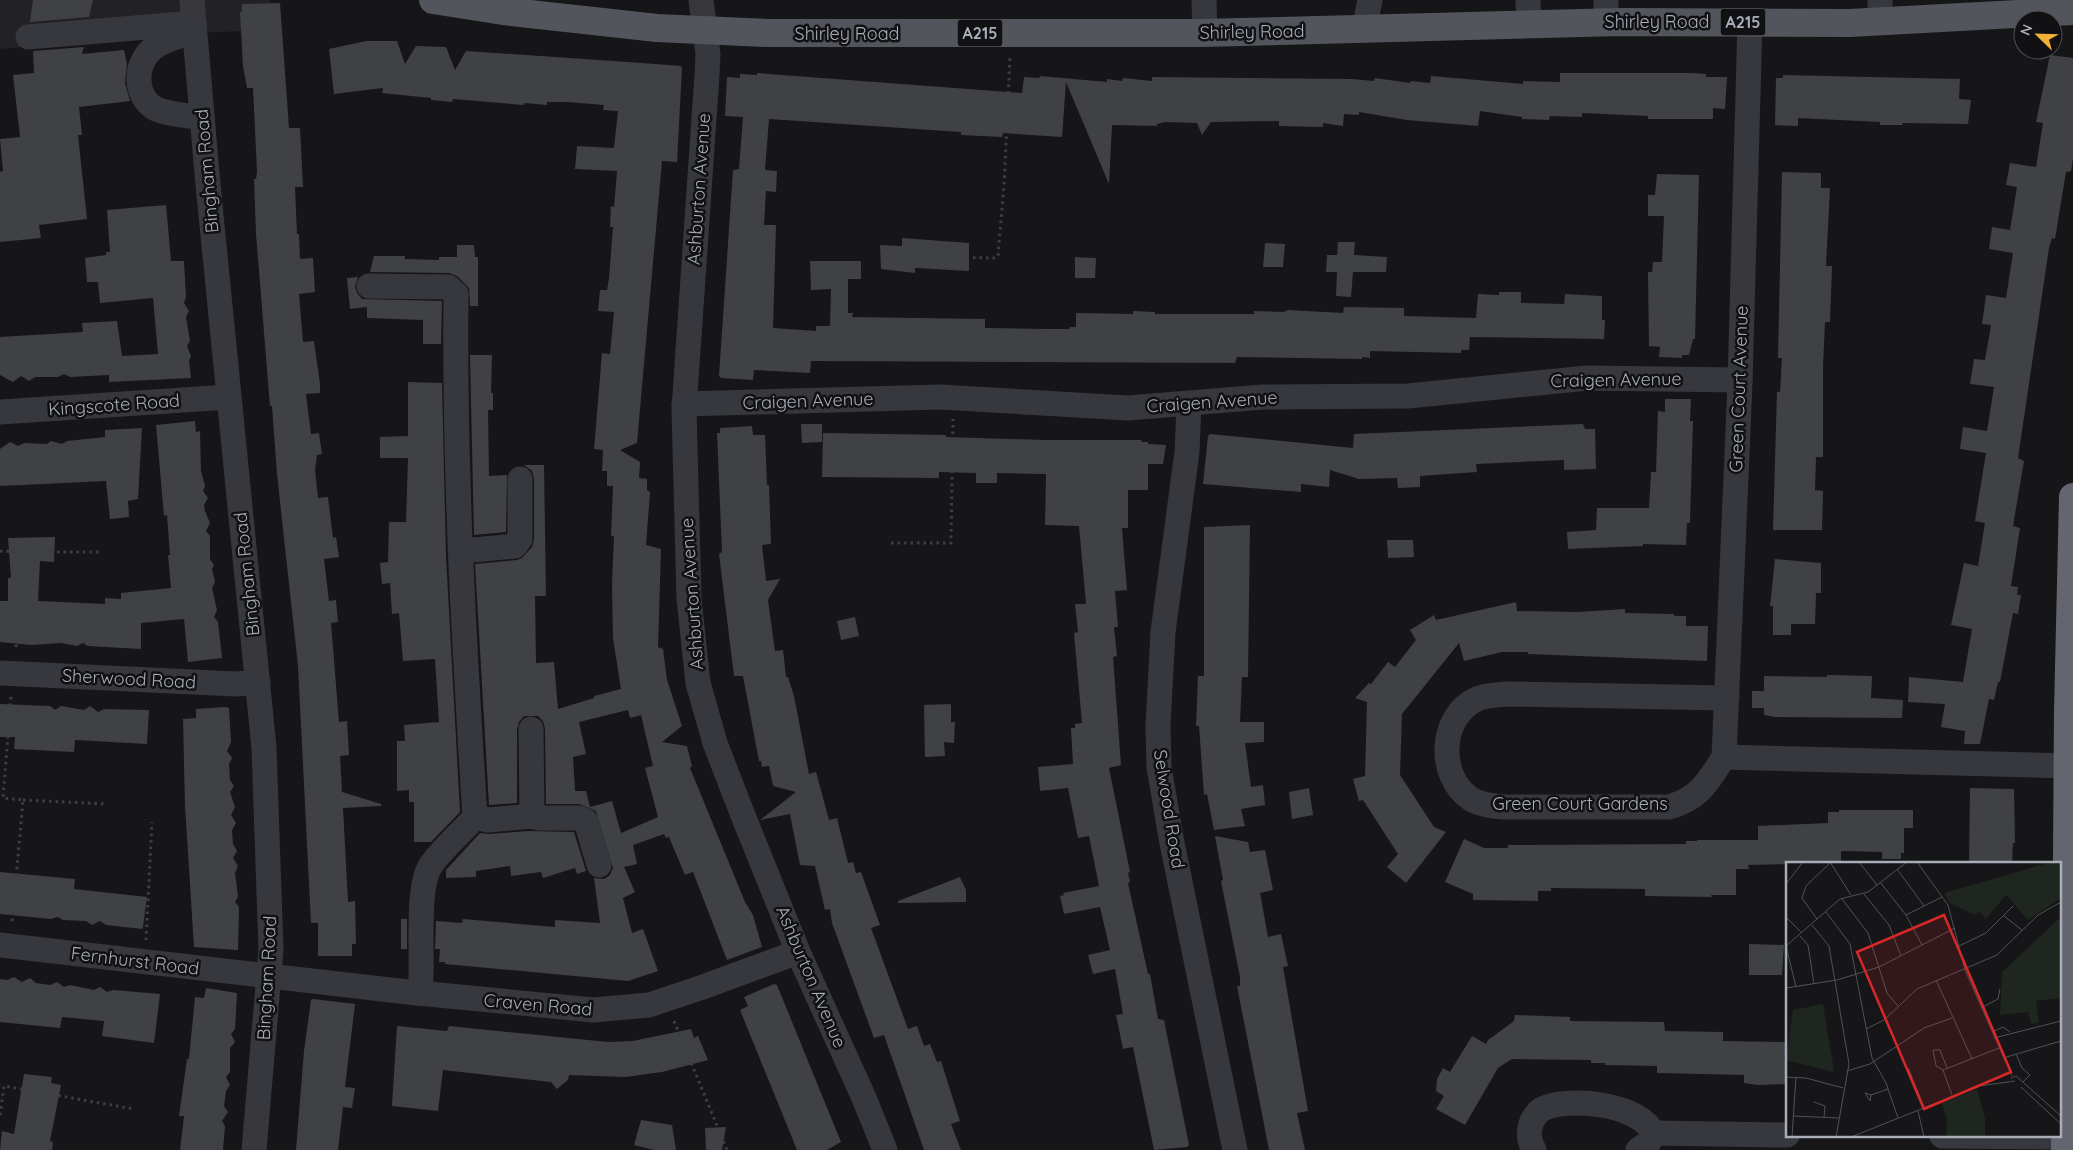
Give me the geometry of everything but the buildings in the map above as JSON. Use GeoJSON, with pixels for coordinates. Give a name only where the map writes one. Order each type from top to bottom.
{"type":"FeatureCollection","features":[{"type":"Feature","properties":{"kind":"highway"},"geometry":{"type":"LineString","coordinates":[[2065,1144],[2068,766],[2073,497]]}},
{"type":"Feature","properties":{"kind":"main road","name":"Shirley Road"},"geometry":{"type":"LineString","coordinates":[[433,0],[512,12],[705,32],[1205,33],[1364,30],[1528,12],[1606,11],[1750,22],[1880,11],[2073,12]]}},
{"type":"Feature","properties":{"kind":"street","name":"Ashburton Avenue"},"geometry":{"type":"LineString","coordinates":[[701,0],[708,74],[684,404],[689,599],[698,683],[724,766],[798,952],[864,1098],[885,1150]]}},
{"type":"Feature","properties":{"kind":"street"},"geometry":{"type":"LineString","coordinates":[[1204,0],[1205,33]]}},
{"type":"Feature","properties":{"kind":"street"},"geometry":{"type":"LineString","coordinates":[[1364,30],[1370,0]]}},
{"type":"Feature","properties":{"kind":"street"},"geometry":{"type":"LineString","coordinates":[[28,37],[194,18]]}},
{"type":"Feature","properties":{"kind":"street"},"geometry":{"type":"LineString","coordinates":[[194,18],[152,48],[140,66],[138,76],[142,95],[152,106],[166,112],[202,118]]}},
{"type":"Feature","properties":{"kind":"street","name":"Bingham Road"},"geometry":{"type":"LineString","coordinates":[[194,18],[202,118],[265,763],[271,941],[254,1150]]}},
{"type":"Feature","properties":{"kind":"street","name":"Green Court Avenue"},"geometry":{"type":"LineString","coordinates":[[1724,757],[1740,380],[1750,22]]}},
{"type":"Feature","properties":{"kind":"street"},"geometry":{"type":"LineString","coordinates":[[369,286],[448,287],[456,294],[462,551],[475,817],[431,865],[424,882],[423,970],[420,993]]}},
{"type":"Feature","properties":{"kind":"street","name":"Craigen Avenue"},"geometry":{"type":"LineString","coordinates":[[684,404],[941,397],[1102,408],[1189,405],[1263,397],[1418,396],[1588,378],[1740,380]]}},
{"type":"Feature","properties":{"kind":"street","name":"Kingscote Road"},"geometry":{"type":"LineString","coordinates":[[0,412],[229,397]]}},
{"type":"Feature","properties":{"kind":"street","name":"Selwood Road"},"geometry":{"type":"LineString","coordinates":[[1189,405],[1188,452],[1163,632],[1158,724],[1159,767],[1171,838],[1235,1150]]}},
{"type":"Feature","properties":{"kind":"street"},"geometry":{"type":"LineString","coordinates":[[462,551],[515,546],[518,544],[520,539],[520,480]]}},
{"type":"Feature","properties":{"kind":"street","name":"Sherwood Road"},"geometry":{"type":"LineString","coordinates":[[9,674],[236,684],[258,682]]}},
{"type":"Feature","properties":{"kind":"street","name":"Green Court Gardens"},"geometry":{"type":"LineString","coordinates":[[1724,757],[1698,794],[1685,803],[1669,807],[1505,807],[1483,804],[1463,792],[1449,770],[1446,751],[1453,725],[1459,714],[1476,699],[1488,696],[1507,694],[1727,698]]}},
{"type":"Feature","properties":{"kind":"street"},"geometry":{"type":"LineString","coordinates":[[531,730],[532,816]]}},
{"type":"Feature","properties":{"kind":"street"},"geometry":{"type":"LineString","coordinates":[[1724,757],[2068,766]]}},
{"type":"Feature","properties":{"kind":"street"},"geometry":{"type":"LineString","coordinates":[[475,817],[488,820],[532,816],[538,818],[578,818],[586,821],[599,865]]}},
{"type":"Feature","properties":{"kind":"street","name":"Fernhurst Road"},"geometry":{"type":"LineString","coordinates":[[6,938],[269,976]]}},
{"type":"Feature","properties":{"kind":"street","name":"Craven Road"},"geometry":{"type":"LineString","coordinates":[[269,976],[572,1010],[623,1009],[666,1000],[798,952]]}},
{"type":"Feature","properties":{"kind":"street"},"geometry":{"type":"LineString","coordinates":[[1534,1150],[1530,1143],[1530,1127],[1537,1113],[1550,1106],[1588,1105],[1621,1110],[1644,1120],[1645,1142],[1786,1135]]}},
{"type":"Feature","properties":{"kind":"street"},"geometry":{"type":"LineString","coordinates":[[1973,1138],[2065,1144]]}},
{"type":"Feature","properties":{"kind":"path"},"geometry":{"type":"LineString","coordinates":[[934,257],[996,258],[998,255],[1004,186],[1010,52]]}},
{"type":"Feature","properties":{"kind":"path"},"geometry":{"type":"LineString","coordinates":[[891,544],[951,543],[954,414]]}},
{"type":"Feature","properties":{"kind":"path"},"geometry":{"type":"LineString","coordinates":[[0,551],[102,552]]}},
{"type":"Feature","properties":{"kind":"path"},"geometry":{"type":"LineString","coordinates":[[18,552],[2,798],[107,804]]}},
{"type":"Feature","properties":{"kind":"path"},"geometry":{"type":"LineString","coordinates":[[6,938],[23,800]]}},
{"type":"Feature","properties":{"kind":"path"},"geometry":{"type":"LineString","coordinates":[[146,945],[152,822]]}},
{"type":"Feature","properties":{"kind":"path"},"geometry":{"type":"LineString","coordinates":[[666,1000],[727,1150]]}},
{"type":"Feature","properties":{"kind":"path"},"geometry":{"type":"LineString","coordinates":[[0,1115],[2,1086],[134,1108]]}},
{"type":"Feature","properties":{"kind":"shaded area"},"geometry":{"type":"Polygon","coordinates":[[[0,0],[270,0],[271,30],[172,34],[0,49],[0,0]]]}}]}
